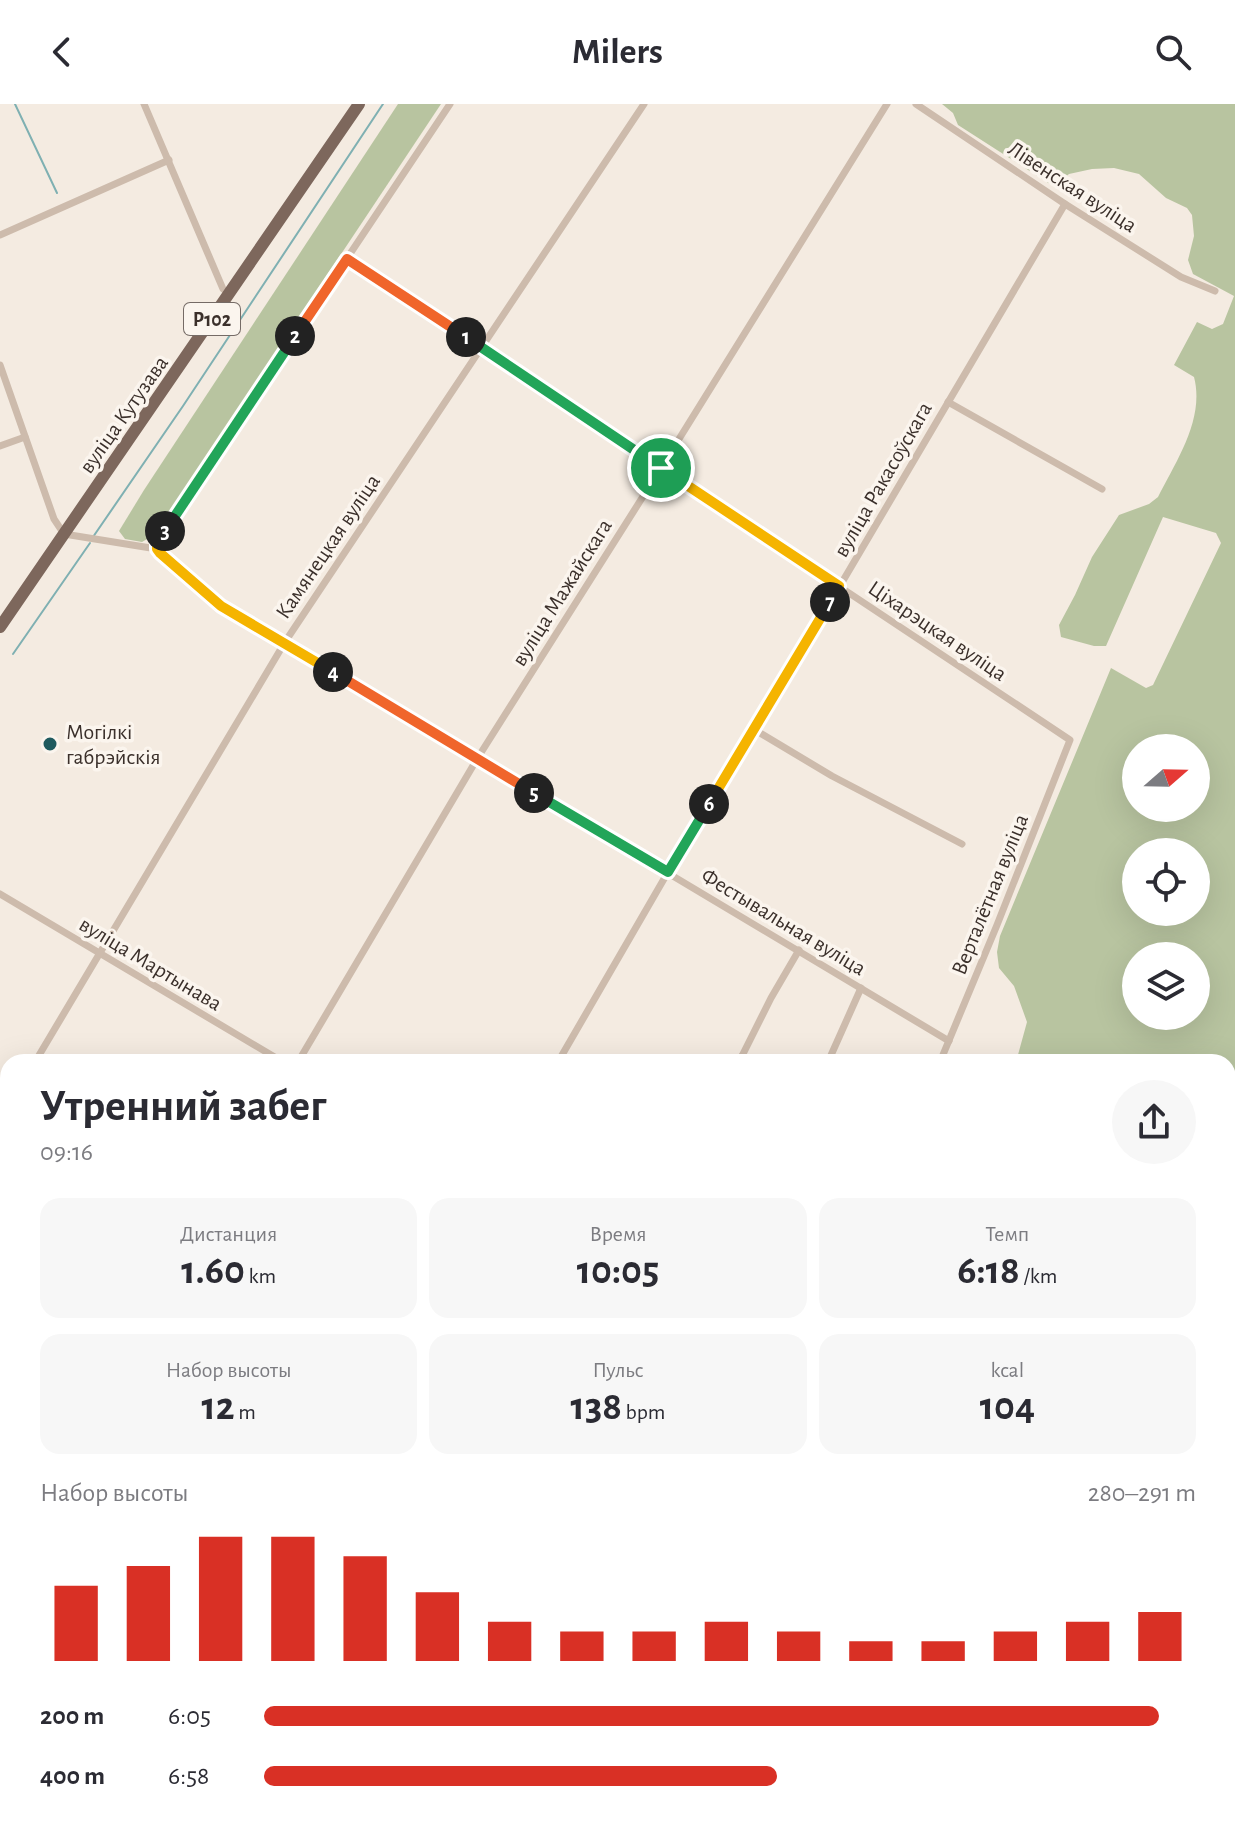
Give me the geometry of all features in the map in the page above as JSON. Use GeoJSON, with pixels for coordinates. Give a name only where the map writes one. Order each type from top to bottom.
{"type":"FeatureCollection","features":[{"type":"Feature","properties":{"kind":"main road","name":"вуліца Кутузава"},"geometry":{"type":"LineString","coordinates":[[0,627],[359,104]]}},
{"type":"Feature","properties":{"kind":"street"},"geometry":{"type":"LineString","coordinates":[[144,104],[223,289],[230,294]]}},
{"type":"Feature","properties":{"kind":"street"},"geometry":{"type":"LineString","coordinates":[[0,365],[54,519],[64,534],[157,546],[450,104]]}},
{"type":"Feature","properties":{"kind":"street","name":"Камянецкая вуліца"},"geometry":{"type":"LineString","coordinates":[[40,1054],[285,642],[644,104]]}},
{"type":"Feature","properties":{"kind":"street","name":"вуліца Мажайскага"},"geometry":{"type":"LineString","coordinates":[[303,1054],[477,759],[887,104]]}},
{"type":"Feature","properties":{"kind":"street","name":"Лівенская вуліца"},"geometry":{"type":"LineString","coordinates":[[916,104],[1181,277],[1215,291]]}},
{"type":"Feature","properties":{"kind":"street"},"geometry":{"type":"LineString","coordinates":[[0,235],[169,160]]}},
{"type":"Feature","properties":{"kind":"street","name":"вуліца Ракасоўскага"},"geometry":{"type":"LineString","coordinates":[[563,1054],[1065,204]]}},
{"type":"Feature","properties":{"kind":"street","name":"Ціхарэцкая вуліца"},"geometry":{"type":"LineString","coordinates":[[347,259],[1070,740]]}},
{"type":"Feature","properties":{"kind":"street"},"geometry":{"type":"LineString","coordinates":[[948,402],[1102,489]]}},
{"type":"Feature","properties":{"kind":"street"},"geometry":{"type":"LineString","coordinates":[[0,446],[25,437]]}},
{"type":"Feature","properties":{"kind":"street","name":"Фестывальная вуліца"},"geometry":{"type":"LineString","coordinates":[[157,546],[221,606],[949,1041]]}},
{"type":"Feature","properties":{"kind":"street"},"geometry":{"type":"LineString","coordinates":[[755,730],[832,776],[962,844]]}},
{"type":"Feature","properties":{"kind":"street","name":"Верталётная вуліца"},"geometry":{"type":"LineString","coordinates":[[943,1054],[1070,740]]}},
{"type":"Feature","properties":{"kind":"street","name":"вуліца Мартынава"},"geometry":{"type":"LineString","coordinates":[[0,894],[269,1054]]}},
{"type":"Feature","properties":{"kind":"street"},"geometry":{"type":"LineString","coordinates":[[743,1054],[799,950]]}},
{"type":"Feature","properties":{"kind":"street"},"geometry":{"type":"LineString","coordinates":[[832,1054],[861,988]]}},
{"type":"Feature","properties":{"kind":"green space"},"geometry":{"type":"Polygon","coordinates":[[[398,104],[441,104],[154,535],[142,542],[125,539],[119,531],[144,490],[398,104]]]}},
{"type":"Feature","properties":{"kind":"green space"},"geometry":{"type":"Polygon","coordinates":[[[942,104],[1235,104],[1235,1054],[1018,1054],[1027,1022],[1014,986],[999,968],[997,952],[1000,936],[1111,668],[1146,688],[1153,685],[1221,543],[1216,533],[1163,517],[1106,646],[1061,637],[1059,625],[1092,557],[1119,515],[1149,504],[1158,497],[1173,469],[1187,439],[1196,408],[1194,377],[1174,365],[1197,322],[1212,329],[1223,324],[1234,296],[1193,274],[1188,260],[1194,236],[1192,215],[1187,208],[1166,198],[1139,174],[1114,168],[1092,169],[1069,174],[1058,183],[1050,184],[958,125],[953,113],[942,104]]]}},
{"type":"Feature","properties":{"kind":"waterway"},"geometry":{"type":"LineString","coordinates":[[15,104],[57,193]]}},
{"type":"Feature","properties":{"kind":"waterway"},"geometry":{"type":"LineString","coordinates":[[93,537],[383,104]]}},
{"type":"Feature","properties":{"kind":"waterway"},"geometry":{"type":"LineString","coordinates":[[13,654],[90,543]]}},
{"type":"Feature","properties":{"kind":"place","name":"Могілкі габрэйскія"},"geometry":{"type":"Point","coordinates":[50,744]}},
{"type":"Feature","properties":{"kind":"route"},"geometry":{"type":"LineString","coordinates":[[347,259],[661,468],[839,586],[668,872],[221,606],[157,549],[157,543],[347,259]]}}]}
